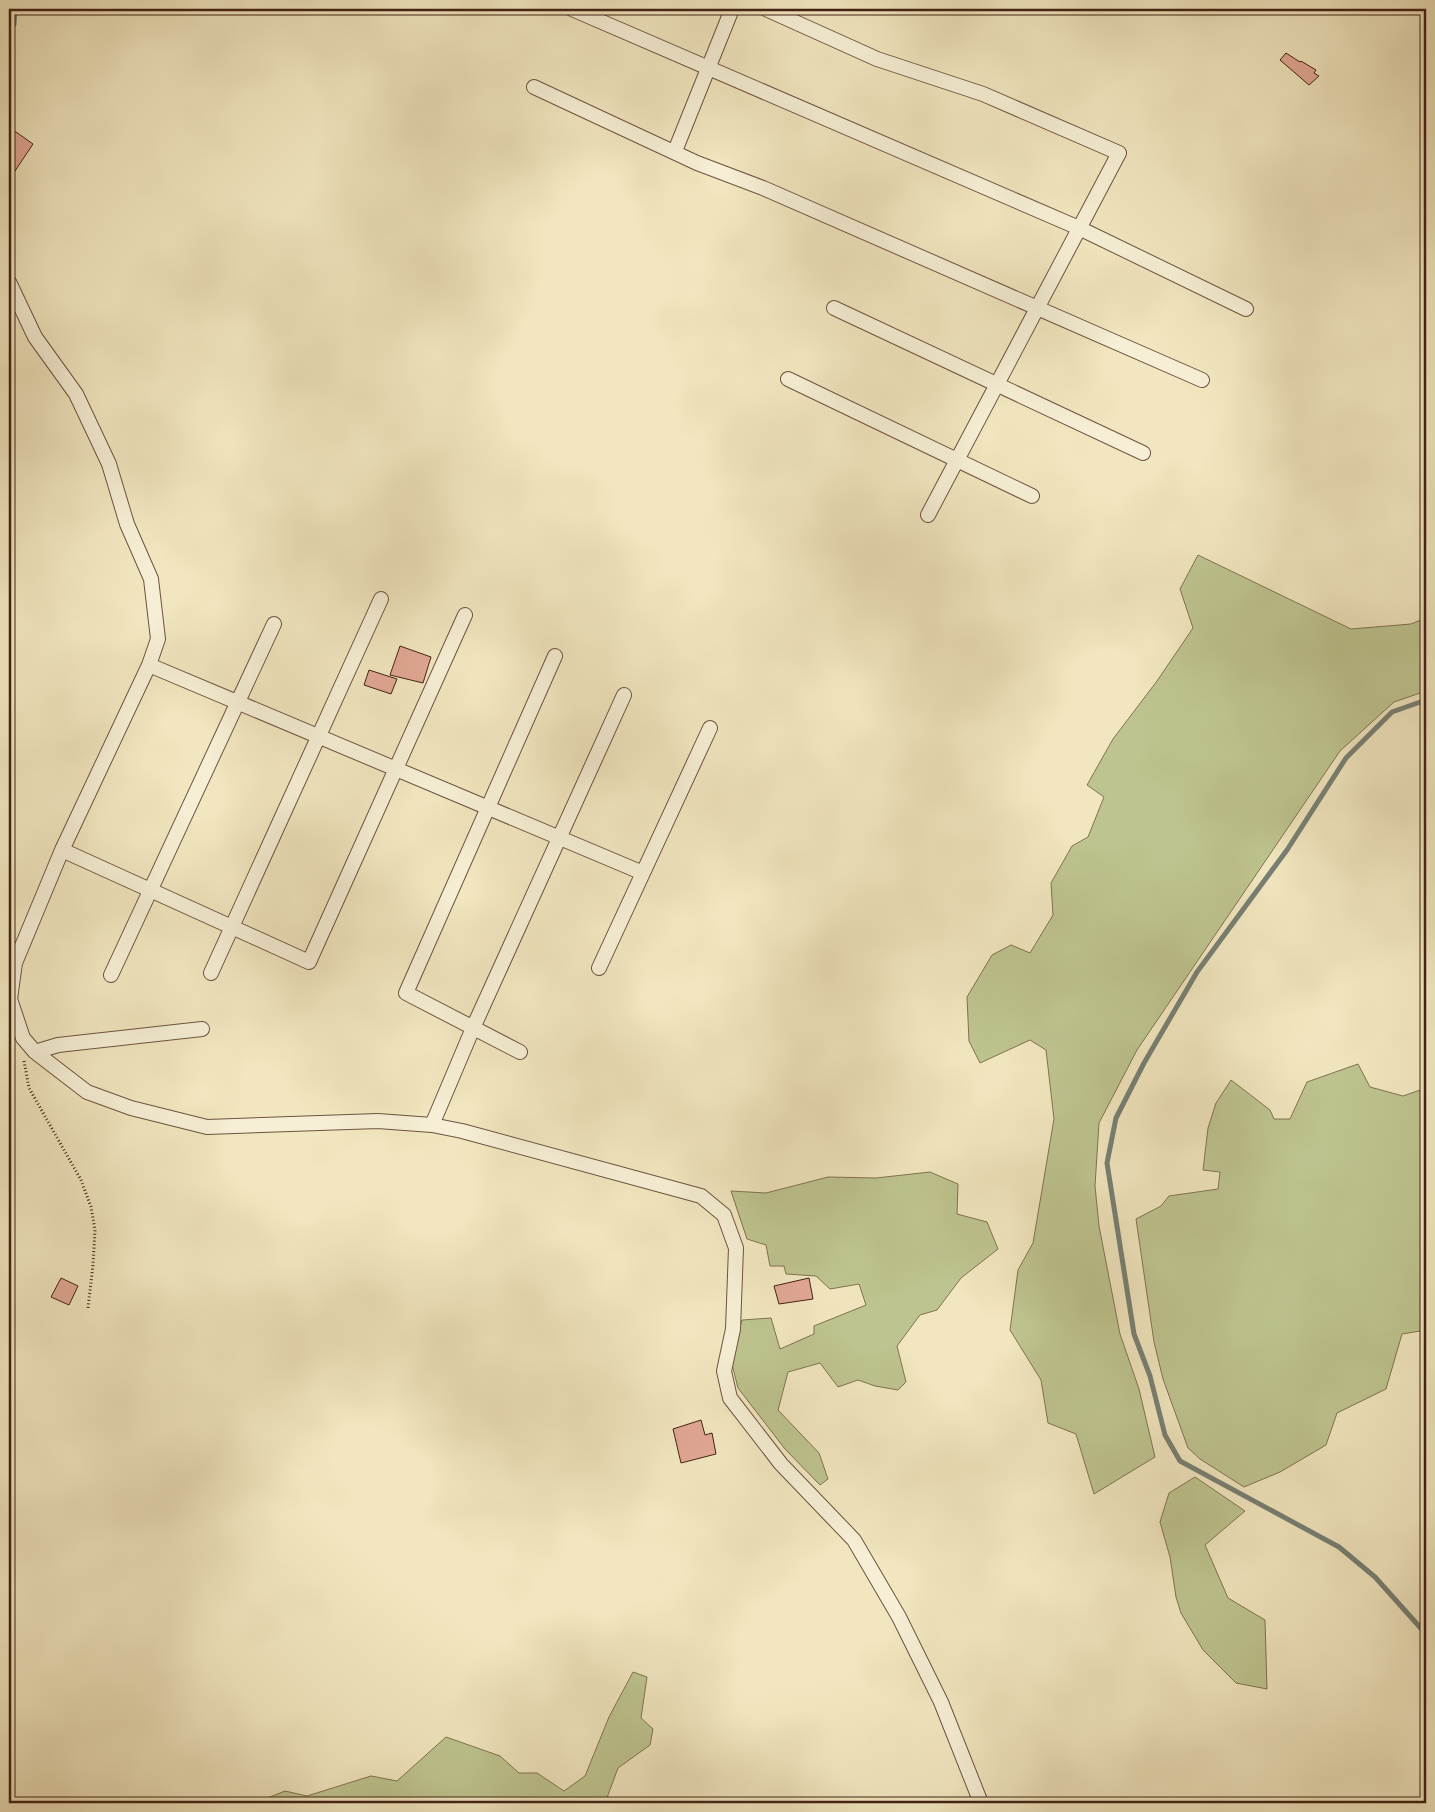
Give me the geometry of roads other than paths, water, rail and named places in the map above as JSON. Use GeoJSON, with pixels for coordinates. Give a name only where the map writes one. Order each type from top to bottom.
{"type":"FeatureCollection","features":[{"type":"Feature","properties":{"kind":"street"},"geometry":{"type":"LineString","coordinates":[[572,9],[1079,228],[1246,309]]}},
{"type":"Feature","properties":{"kind":"street"},"geometry":{"type":"LineString","coordinates":[[675,152],[732,9]]}},
{"type":"Feature","properties":{"kind":"street"},"geometry":{"type":"LineString","coordinates":[[766,9],[877,59],[983,94],[1119,153],[928,515]]}},
{"type":"Feature","properties":{"kind":"street"},"geometry":{"type":"LineString","coordinates":[[534,87],[697,163],[763,188],[1202,380]]}},
{"type":"Feature","properties":{"kind":"street"},"geometry":{"type":"LineString","coordinates":[[9,282],[36,337],[76,394],[109,464],[127,524],[150,579],[158,639],[148,665],[62,850],[15,963],[10,999],[23,1038],[35,1052],[87,1092],[131,1108],[207,1127],[378,1121],[432,1125],[462,1131],[701,1196],[724,1215],[736,1248],[733,1329],[724,1371],[730,1398],[781,1464],[854,1540],[899,1617],[941,1702],[981,1803]]}},
{"type":"Feature","properties":{"kind":"street"},"geometry":{"type":"LineString","coordinates":[[834,308],[1143,453]]}},
{"type":"Feature","properties":{"kind":"street"},"geometry":{"type":"LineString","coordinates":[[788,379],[1032,496]]}},
{"type":"Feature","properties":{"kind":"street"},"geometry":{"type":"LineString","coordinates":[[211,973],[381,599]]}},
{"type":"Feature","properties":{"kind":"street"},"geometry":{"type":"LineString","coordinates":[[62,850],[309,962],[397,770],[465,615]]}},
{"type":"Feature","properties":{"kind":"street"},"geometry":{"type":"LineString","coordinates":[[111,975],[274,624]]}},
{"type":"Feature","properties":{"kind":"street"},"geometry":{"type":"LineString","coordinates":[[520,1052],[406,993],[555,656]]}},
{"type":"Feature","properties":{"kind":"street"},"geometry":{"type":"LineString","coordinates":[[148,665],[643,873]]}},
{"type":"Feature","properties":{"kind":"street"},"geometry":{"type":"LineString","coordinates":[[432,1125],[472,1028],[624,695]]}},
{"type":"Feature","properties":{"kind":"street"},"geometry":{"type":"LineString","coordinates":[[599,968],[710,728]]}},
{"type":"Feature","properties":{"kind":"street"},"geometry":{"type":"LineString","coordinates":[[35,1052],[58,1045],[202,1029]]}},
{"type":"Feature","properties":{"kind":"waterway"},"geometry":{"type":"LineString","coordinates":[[9,32],[14,24],[15,9]]}},
{"type":"Feature","properties":{"kind":"waterway"},"geometry":{"type":"LineString","coordinates":[[1426,700],[1392,712],[1346,758],[1287,850],[1197,972],[1144,1063],[1116,1118],[1107,1163],[1134,1334],[1150,1376],[1165,1435],[1180,1461],[1339,1547],[1375,1577],[1426,1634]]}}]}
